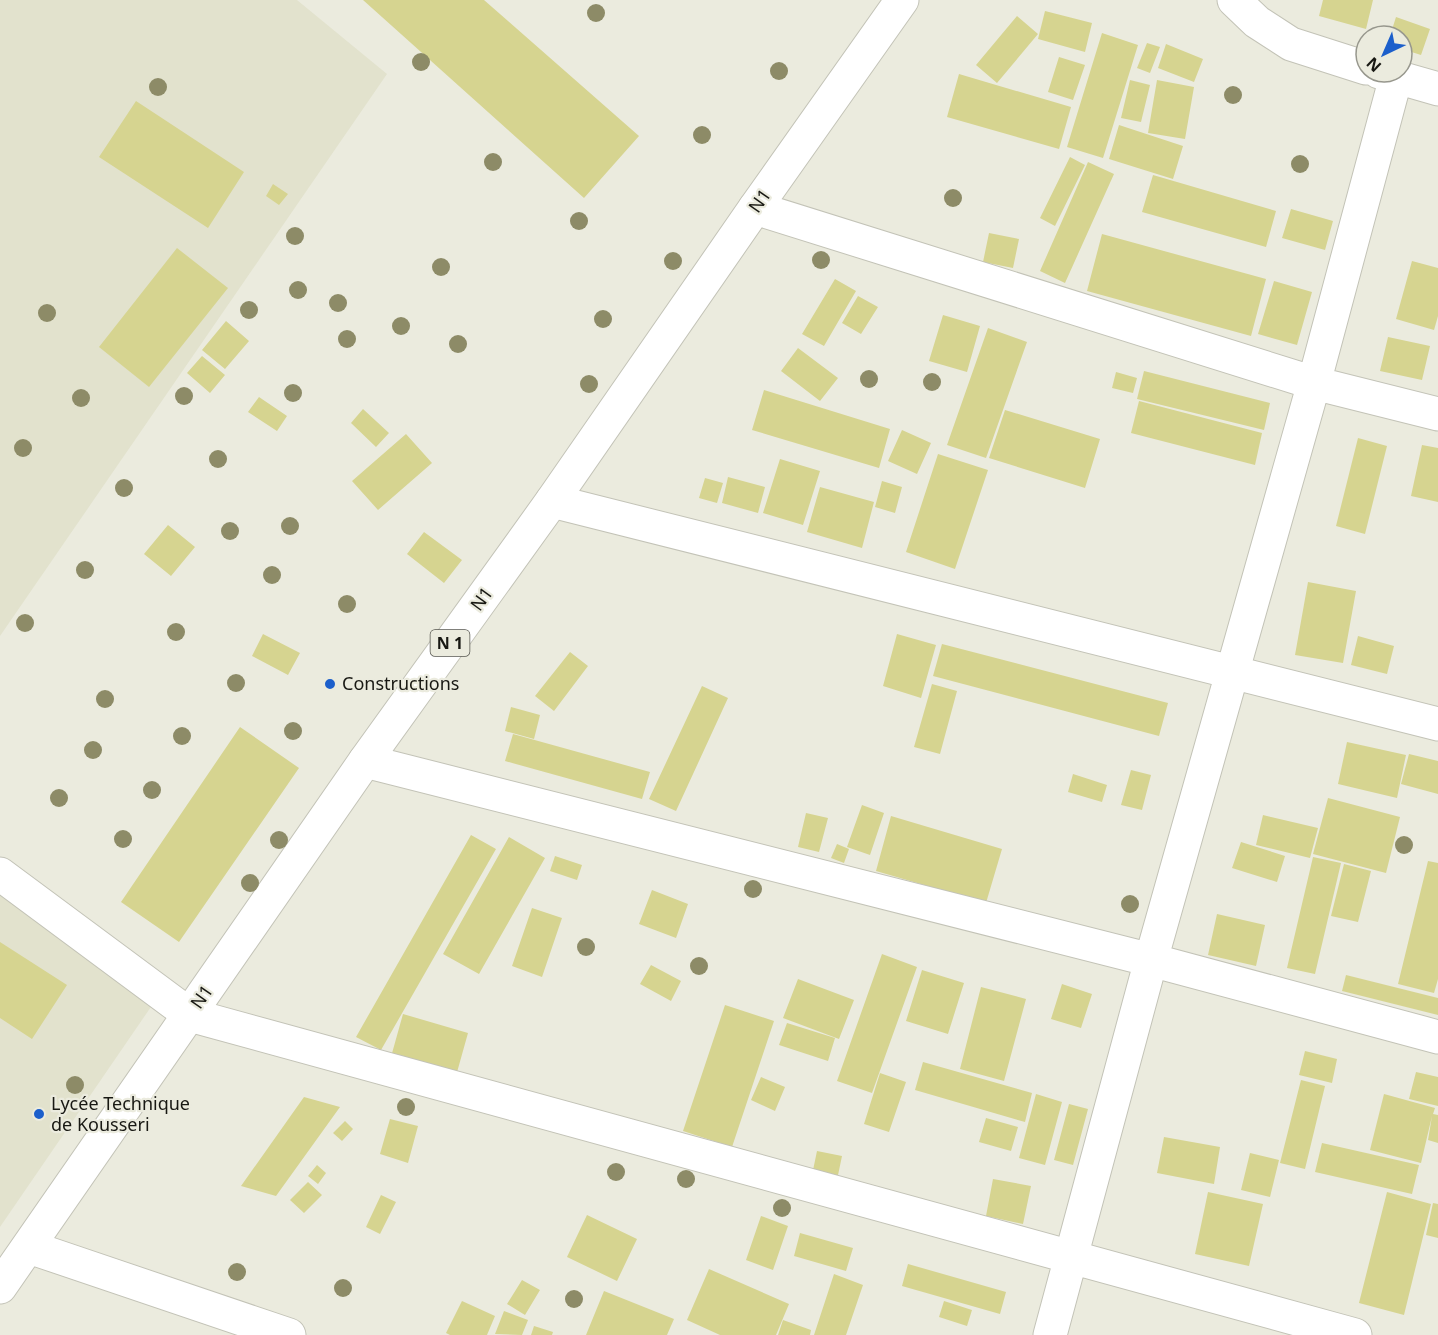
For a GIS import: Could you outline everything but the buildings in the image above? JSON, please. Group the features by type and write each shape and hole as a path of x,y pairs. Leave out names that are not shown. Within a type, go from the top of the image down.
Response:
{"main road":[{"name":"N1","path":"0,1287 365,761 552,501 902,0"},
{"path":"1234,0 1257,22 1291,44 1354,64"},
{"path":"1414,82 1438,89"},
{"path":"1050,1335 1151,960 1314,384 1377,84"},
{"path":"755,208 1314,384 1438,414"},
{"path":"552,501 1438,724"},
{"path":"365,761 1151,960 1438,1037"},
{"path":"0,874 190,1015 1355,1335"},
{"path":"29,1247 289,1335"}],"shaded area":[{"path":"0,0 297,0 387,74 0,636"},
{"name":"Lycée Technique de Kousseri","path":"0,889 155,1001 0,1227"}],"place":[{"name":"Constructions","path":"330,684"},
{"name":"Lycée Technique de Kousseri","path":"39,1114"}]}
